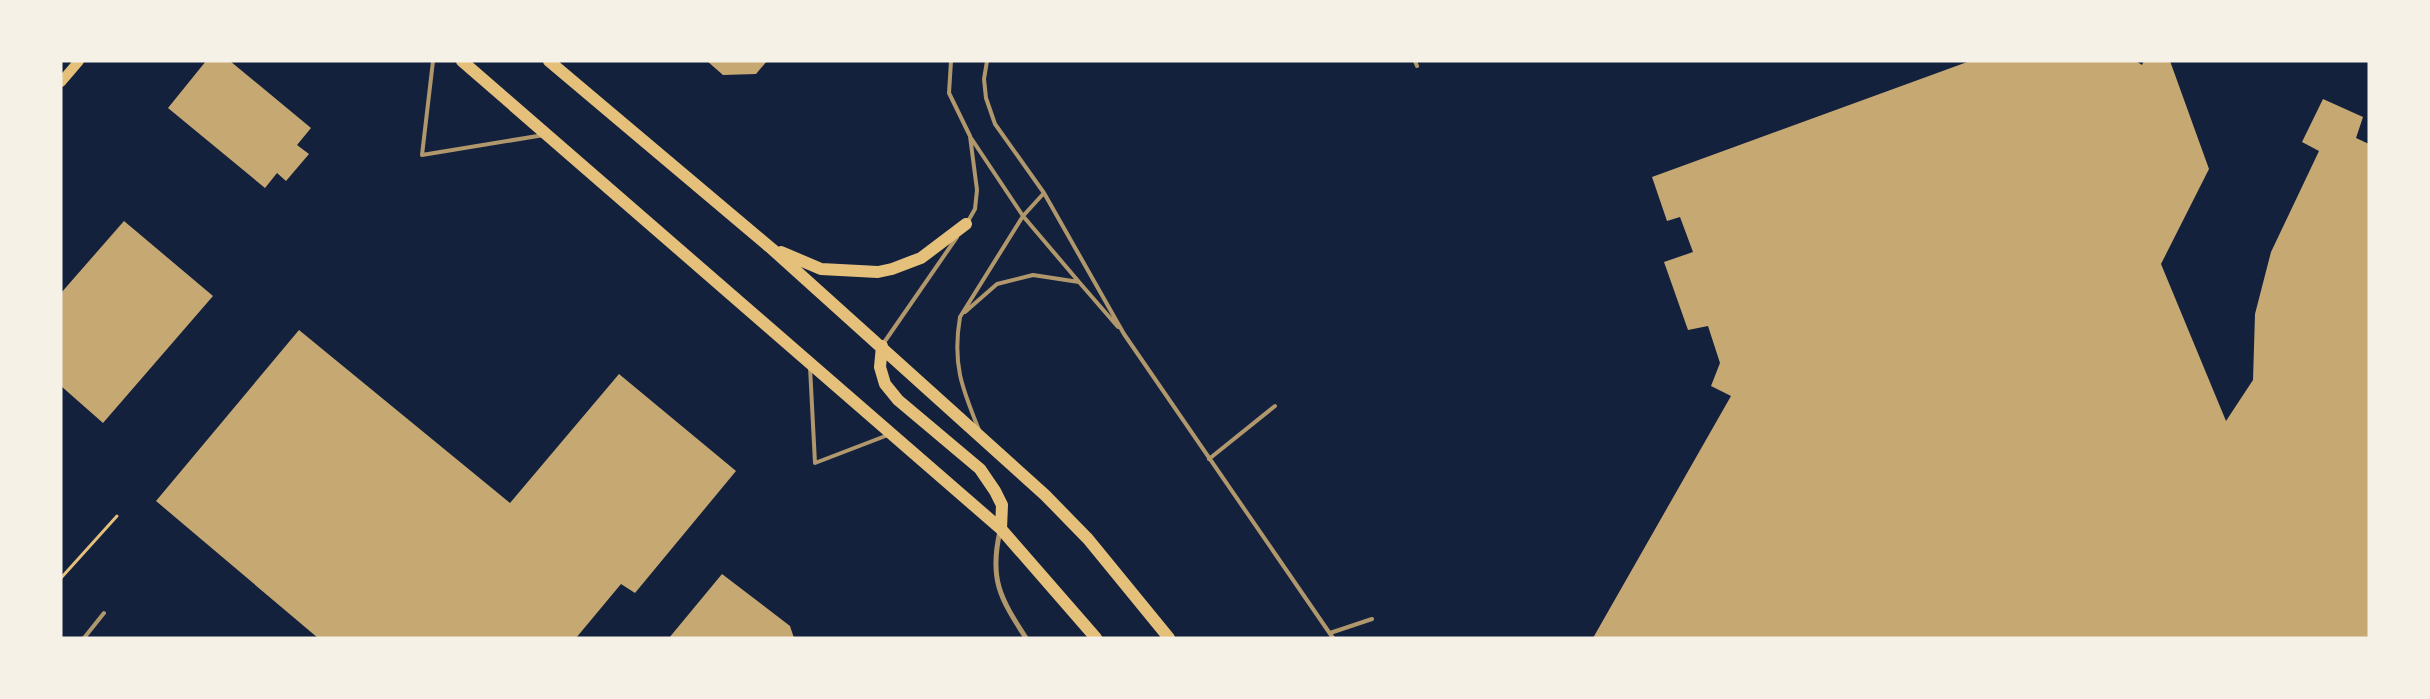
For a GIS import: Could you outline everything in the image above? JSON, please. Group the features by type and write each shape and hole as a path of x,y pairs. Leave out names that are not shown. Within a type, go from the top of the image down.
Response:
{"main road":[{"path":"61,82 79,61"},
{"path":"462,61 1001,529 1096,638"},
{"path":"549,61 772,249 1045,494 1088,539 1169,638"},
{"path":"772,249 822,269 878,272 897,268 920,258 966,224"},
{"path":"882,346 880,367 885,384 898,400 980,469 1002,505 1001,529"}],"street":[{"path":"1001,529 995,555 996,583 1008,611 1026,638"}],"lane":[{"path":"433,61 422,155 546,135"},
{"path":"951,61 950,93 970,136 1023,216 1124,334"},
{"path":"987,61 984,80 986,98 995,124 1044,193 1124,334 1333,638"},
{"path":"882,346 975,209 977,190 970,136"},
{"path":"982,437 965,394 957,366 960,317 1023,216 1044,193"},
{"path":"960,317 997,284 1033,275 1079,282"},
{"path":"810,365 815,462 891,434"},
{"path":"1209,459 1275,406"},
{"path":"84,638 104,614"},
{"path":"1330,633 1372,619"}],"path":[{"path":"61,578 116,516"}],"building":[{"path":"206,61 230,61 311,128 297,145 309,154 286,181 277,173 265,188 168,108"},
{"path":"707,61 767,61 756,74 723,75"},
{"path":"1970,61 2136,61 2142,65 2144,61 2170,61 2209,169 2161,264 2226,421 2253,380 2255,314 2271,252 2319,151 2302,142 2323,99 2363,117 2356,138 2369,144 2369,638 1593,638 1731,396 1711,386 1720,363 1708,326 1688,330 1664,262 1693,252 1680,217 1667,221 1652,177"},
{"path":"124,221 213,296 103,423 61,386 61,293"},
{"path":"299,330 510,503 619,374 736,471 635,593 621,584 576,638 318,638 156,501"},
{"path":"722,574 790,626 794,638 669,638"}]}
